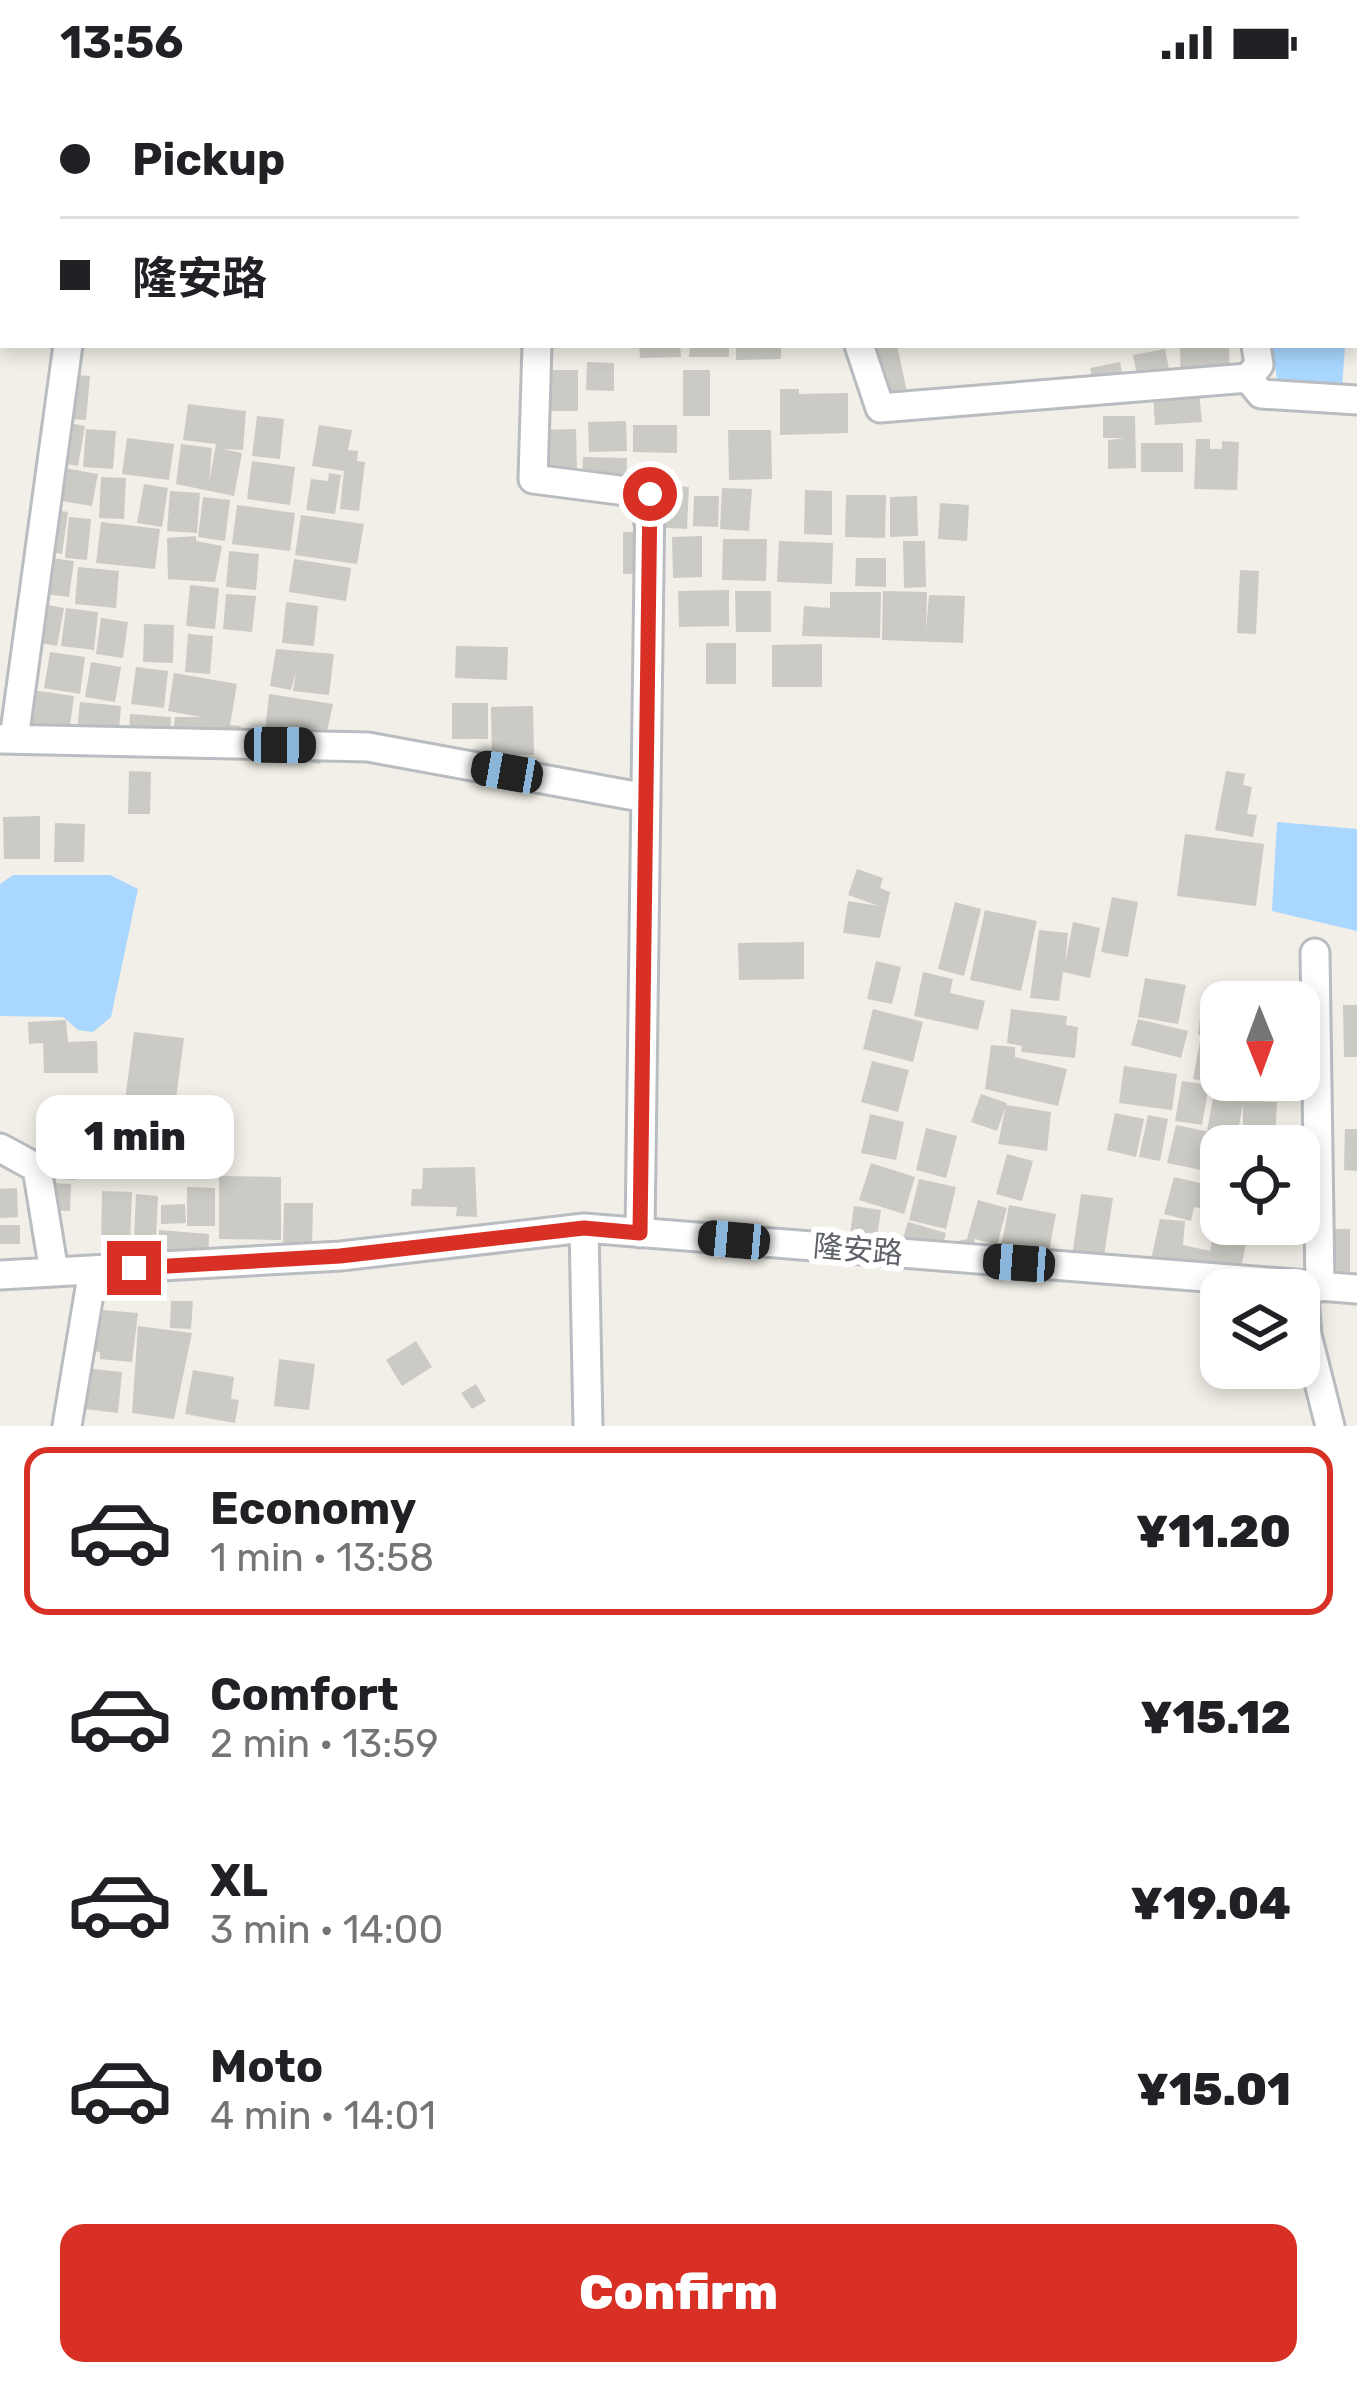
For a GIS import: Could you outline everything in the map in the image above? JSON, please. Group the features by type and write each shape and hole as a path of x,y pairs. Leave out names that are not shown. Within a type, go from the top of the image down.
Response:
{"street":[{"path":"68,348 7,739 368,747 646,798"},
{"path":"537,348 533,479 650,494 640,1233"},
{"path":"860,348 880,408 1248,378 1259,365 1256,348"},
{"path":"1248,378 1261,394 1357,400"},
{"path":"1312,1269 1315,953"},
{"path":"0,1148 37,1168 54,1272"},
{"path":"584,1228 589,1293 588,1426"},
{"name":"隆安路","path":"0,1275 340,1256 584,1228 1200,1277"},
{"path":"67,1426 93,1270"},
{"name":"隆安路","path":"1320,1287 1357,1289"},
{"path":"1320,1388 1330,1426"}],"water":[{"path":"1272,348 1345,348 1342,389 1278,386"},
{"path":"1277,822 1357,829 1357,931 1272,911"},
{"path":"13,875 110,875 138,889 111,1017 93,1032 78,1030 63,1017 0,1016 0,884"}],"building":[{"path":"639,348 680,348 681,357 640,358"},
{"path":"690,348 729,348 729,357 689,357"},
{"path":"736,348 781,348 781,359 736,360"},
{"path":"862,348 898,348 908,397 873,404"},
{"path":"1180,348 1229,348 1230,383 1181,384"},
{"path":"1165,349 1172,384 1140,390 1133,355"},
{"path":"587,362 614,363 614,391 586,390"},
{"path":"1120,362 1125,392 1096,398 1090,368"},
{"path":"540,370 578,370 578,411 539,411"},
{"path":"683,370 710,370 710,416 683,416"},
{"path":"59,374 90,376 86,420 56,418"},
{"path":"780,389 799,389 799,394 848,393 848,433 780,435"},
{"path":"1199,392 1202,422 1155,425 1153,395"},
{"path":"188,404 246,411 243,450 222,449 242,453 234,496 176,484 181,444 212,448 209,483 216,444 183,440"},
{"path":"257,416 284,419 280,459 252,456"},
{"path":"1103,416 1135,416 1136,468 1108,469 1108,440 1126,438 1103,438"},
{"path":"56,420 85,426 78,466 49,461"},
{"path":"626,421 627,451 589,452 588,422"},
{"path":"319,425 352,430 348,450 358,451 357,461 365,462 359,511 340,509 344,471 312,466"},
{"path":"633,425 677,425 677,453 633,452"},
{"path":"86,429 116,431 113,469 83,467"},
{"path":"576,429 577,470 537,471 536,430"},
{"path":"728,430 771,430 772,479 729,480"},
{"path":"127,438 174,444 169,480 122,474"},
{"path":"1196,439 1210,439 1210,449 1222,449 1222,441 1239,442 1237,490 1194,489"},
{"path":"1141,443 1183,443 1183,472 1141,472"},
{"path":"583,457 627,458 626,484 582,483"},
{"path":"252,461 295,467 290,505 247,499"},
{"path":"48,465 98,474 92,506 43,498"},
{"path":"329,473 341,475 335,514 306,510 311,479 328,481"},
{"path":"101,477 126,478 124,519 99,518"},
{"path":"144,484 168,488 162,527 137,523"},
{"path":"634,484 689,487 687,529 632,526"},
{"path":"722,488 752,489 749,531 720,529"},
{"path":"805,490 832,491 832,535 804,534"},
{"path":"170,491 200,493 197,533 167,531"},
{"path":"846,495 886,495 885,538 845,537"},
{"path":"694,496 719,496 718,527 693,526"},
{"path":"917,496 918,536 890,537 890,497"},
{"path":"203,497 230,500 225,541 198,537"},
{"path":"940,503 969,505 967,541 938,539"},
{"path":"237,505 295,513 290,551 232,544"},
{"path":"36,507 68,512 62,554 30,549"},
{"path":"301,515 364,524 357,564 295,555"},
{"path":"69,517 91,519 87,560 65,558"},
{"path":"101,522 160,529 155,569 96,563"},
{"path":"662,531 665,573 623,574 623,532"},
{"path":"196,536 196,541 222,546 215,582 168,579 167,538"},
{"path":"702,536 702,577 673,578 672,537"},
{"path":"723,539 767,539 766,581 722,580"},
{"path":"779,541 833,543 832,584 777,582"},
{"path":"903,541 925,541 926,587 904,588"},
{"path":"229,551 259,554 256,590 226,587"},
{"path":"36,556 74,561 69,597 31,592"},
{"path":"856,558 886,558 886,587 855,586"},
{"path":"294,559 351,568 346,601 289,592"},
{"path":"78,567 119,571 116,608 75,604"},
{"path":"1240,570 1259,571 1256,634 1237,633"},
{"path":"190,585 219,588 215,629 186,626"},
{"path":"729,590 729,626 679,627 678,591"},
{"path":"735,591 771,591 771,632 736,632"},
{"path":"883,591 927,592 926,632 929,595 965,596 963,643 882,640"},
{"path":"830,592 881,592 880,638 802,636 804,606 830,608"},
{"path":"226,594 256,596 252,632 223,629"},
{"path":"26,601 64,608 57,646 19,639"},
{"path":"286,602 318,606 314,646 282,643"},
{"path":"66,608 98,612 94,650 61,646"},
{"path":"101,618 128,622 123,658 96,654"},
{"path":"144,624 174,625 173,663 143,662"},
{"path":"188,634 213,636 210,674 185,672"},
{"path":"706,643 736,643 736,684 706,684"},
{"path":"822,644 822,687 772,687 772,645"},
{"path":"456,646 508,647 507,680 455,678"},
{"path":"276,649 334,654 329,695 293,691 296,671 291,690 270,686"},
{"path":"50,652 85,657 80,694 44,688"},
{"path":"91,662 121,667 115,702 85,697"},
{"path":"136,667 168,671 164,708 131,704"},
{"path":"174,673 237,684 230,725 241,726 239,745 171,750 175,717 201,717 168,711"},
{"path":"32,690 74,696 69,734 27,729"},
{"path":"269,694 333,704 320,764 290,758 265,732"},
{"path":"80,702 121,706 118,743 76,740"},
{"path":"452,703 488,703 488,739 452,739"},
{"path":"533,706 534,755 492,756 491,707"},
{"path":"130,714 171,717 169,752 128,750"},
{"path":"129,771 151,772 150,814 128,814"},
{"path":"1226,771 1245,774 1243,785 1252,787 1247,814 1257,815 1253,837 1215,830"},
{"path":"40,816 40,859 4,859 3,817"},
{"path":"55,823 85,824 84,862 54,862"},
{"path":"1185,834 1264,844 1256,906 1177,896"},
{"path":"857,869 883,878 880,888 890,892 880,938 843,933 848,901 879,906 848,895"},
{"path":"1112,897 1138,902 1128,957 1101,952"},
{"path":"955,902 981,909 964,976 938,969"},
{"path":"985,910 1037,921 1021,991 970,980"},
{"path":"1073,922 1100,928 1090,978 1063,972 1059,1001 1030,998 1039,930 1068,933 1065,964"},
{"path":"804,942 804,979 739,980 738,943"},
{"path":"876,961 901,967 892,1004 867,999"},
{"path":"923,972 953,979 950,993 985,1001 978,1030 914,1016"},
{"path":"1145,978 1186,985 1178,1024 1138,1017"},
{"path":"1343,1005 1357,1005 1357,1057 1344,1057"},
{"path":"873,1009 923,1022 913,1062 863,1049"},
{"path":"1011,1009 1067,1016 1066,1025 1078,1027 1075,1058 1021,1052 1022,1046 1007,1043"},
{"path":"1138,1019 1188,1031 1181,1058 1131,1045"},
{"path":"66,1020 68,1042 97,1041 98,1073 44,1073 43,1043 29,1044 28,1022"},
{"path":"134,1032 184,1038 174,1114 124,1108"},
{"path":"1200,1041 1200,1080 1193,1079"},
{"path":"991,1045 1015,1047 1015,1057 1067,1069 1058,1106 985,1089"},
{"path":"872,1061 909,1070 898,1112 861,1102"},
{"path":"1124,1066 1177,1074 1172,1110 1119,1103"},
{"path":"1182,1081 1200,1084 1200,1101 1206,1101 1202,1125 1175,1121"},
{"path":"981,1094 1007,1103 997,1131 971,1122"},
{"path":"1213,1101 1243,1101 1239,1125 1208,1125"},
{"path":"1243,1101 1277,1102 1276,1125 1243,1125"},
{"path":"1006,1105 1051,1112 1047,1151 998,1144"},
{"path":"117,1111 175,1117 171,1154 114,1149"},
{"path":"1115,1113 1144,1119 1136,1157 1107,1150"},
{"path":"870,1114 904,1122 896,1160 861,1153"},
{"path":"1148,1115 1168,1119 1160,1161 1139,1157"},
{"path":"1176,1125 1200,1130 1200,1170 1167,1163"},
{"path":"926,1128 957,1136 946,1178 916,1170"},
{"path":"1345,1129 1357,1129 1357,1171 1344,1170"},
{"path":"44,1136 77,1138 75,1180 41,1178"},
{"path":"1007,1154 1033,1161 1022,1201 996,1194"},
{"path":"871,1163 915,1177 904,1214 859,1200"},
{"path":"475,1167 477,1217 456,1216 457,1207 411,1206 412,1189 422,1189 423,1168"},
{"path":"219,1176 281,1177 281,1240 219,1239"},
{"path":"1174,1177 1200,1183 1200,1208 1194,1207 1191,1221 1164,1214"},
{"path":"919,1179 956,1187 946,1229 909,1220"},
{"path":"34,1182 71,1184 70,1211 33,1210"},
{"path":"187,1187 215,1188 215,1226 187,1226"},
{"path":"17,1188 18,1217 0,1218 0,1189"},
{"path":"102,1191 132,1192 130,1248 101,1248"},
{"path":"136,1194 158,1196 156,1238 134,1237"},
{"path":"1081,1194 1113,1198 1101,1275 1070,1270"},
{"path":"978,1200 1007,1208 997,1245 974,1239 981,1268 961,1273 954,1242 967,1239"},
{"path":"284,1203 313,1203 312,1245 283,1244"},
{"path":"185,1204 186,1223 161,1224 161,1205"},
{"path":"1009,1205 1056,1214 1045,1273 998,1264"},
{"path":"854,1206 881,1210 874,1259 847,1255"},
{"path":"1160,1219 1185,1221 1183,1245 1210,1251 1211,1245 1246,1245 1241,1269 1200,1269 1200,1283 1148,1273"},
{"path":"908,1222 946,1233 936,1268 897,1257"},
{"path":"0,1225 20,1225 20,1244 0,1244"},
{"path":"1323,1229 1350,1229 1350,1291 1323,1291"},
{"path":"159,1230 209,1234 208,1274 158,1273"},
{"path":"171,1301 193,1301 191,1329 170,1328"},
{"path":"78,1308 138,1313 132,1362 100,1359 100,1352 72,1348"},
{"path":"138,1326 192,1333 174,1419 132,1413"},
{"path":"416,1341 432,1367 402,1386 386,1360"},
{"path":"279,1359 315,1364 309,1410 274,1406"},
{"path":"73,1367 122,1372 118,1413 69,1407"},
{"path":"193,1370 234,1377 231,1399 239,1400 235,1423 185,1414"},
{"path":"476,1384 486,1401 472,1409 461,1393"}],"route":[{"path":"134,1268 340,1256 584,1228 640,1233 650,494"}]}
